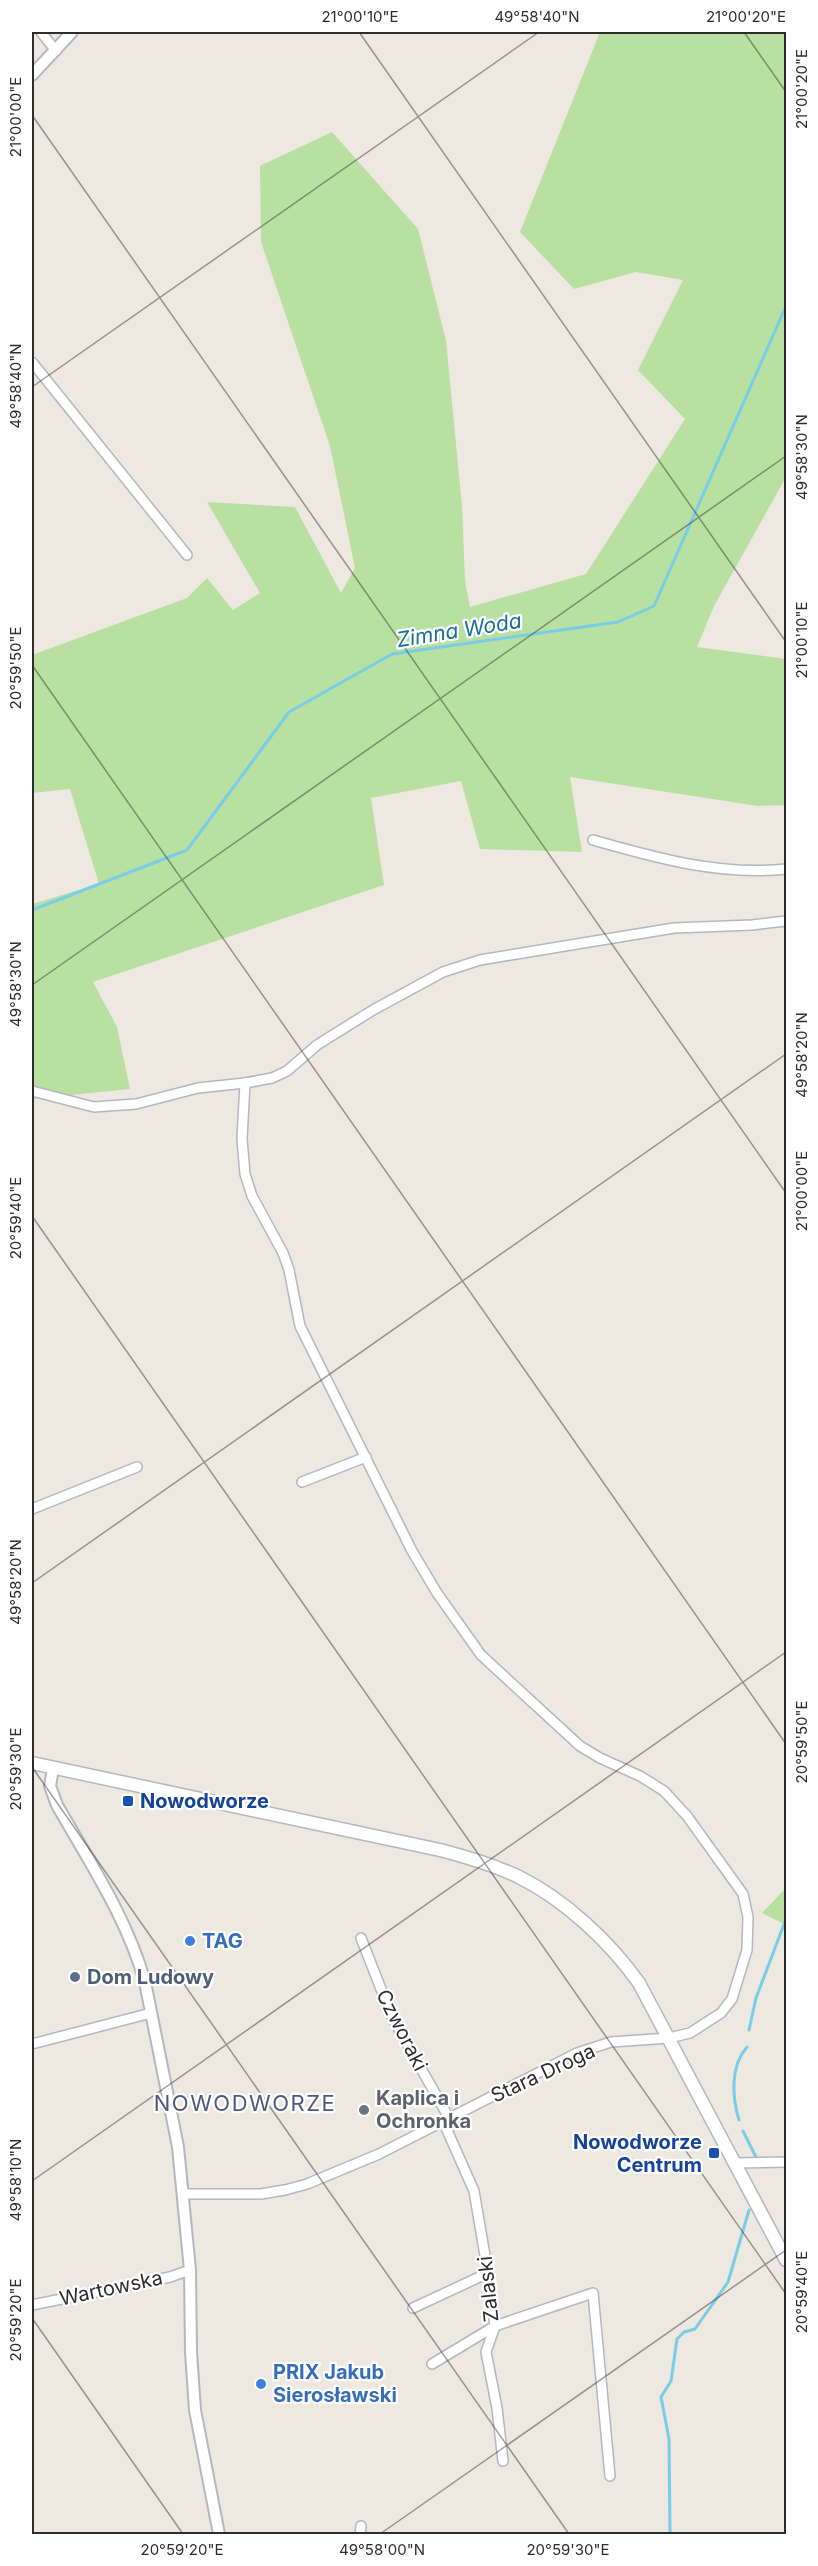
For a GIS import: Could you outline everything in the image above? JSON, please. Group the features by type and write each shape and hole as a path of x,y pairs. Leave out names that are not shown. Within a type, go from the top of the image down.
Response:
{"main road":[{"path":"32,1763 440,1850 467,1857 520,1877 576,1917 614,1952 639,1983 786,2260"}],"street":[{"path":"41,32 56,51"},
{"path":"32,75 72,32"},
{"path":"32,362 187,555"},
{"path":"592,840 662,859 734,871 786,869"},
{"path":"32,1091 94,1107 136,1104 198,1088 272,1078 287,1071 317,1045 373,1010 443,972 480,960 674,928 752,925 786,921"},
{"name":"Stara Droga","path":"184,2194 261,2194 285,2190 379,2154 577,2053 611,2042 669,2038 690,2033 710,2022 732,1999 747,1950 748,1917 742,1894 687,1816 664,1791 640,1776 580,1746 481,1655 455,1621 412,1551 300,1326 289,1270 283,1253 252,1196 242,1156 245,1083"},
{"path":"302,1482 366,1457"},
{"path":"32,1509 137,1467"},
{"path":"53,1769 51,1786 57,1805 121,1916 137,1955 151,2013 178,2147 190,2270 195,2410 219,2535"},
{"name":"Czworaki","path":"362,1938 392,2017 446,2120"},
{"path":"32,2044 151,2013"},
{"name":"Zalaski","path":"446,2120 474,2191 488,2273 495,2326 486,2352 497,2408 503,2460"},
{"path":"733,2163 786,2162"},
{"name":"Wartowska","path":"32,2305 170,2277 190,2270"},
{"path":"413,2308 488,2273"},
{"path":"432,2364 495,2326 593,2293 610,2476"}],"green space":[{"path":"600,32 786,32 786,477 714,606 697,647 786,659 786,805 758,806 570,777 582,852 480,849 461,781 371,798 384,885 93,982 117,1027 130,1089 32,1099 32,904 99,884 70,789 32,793 32,655 187,598 207,578 233,610 260,593 207,502 295,507 341,593 355,568 330,446 261,242 260,166 332,132 418,229 446,341 462,506 465,581 470,607 586,574 685,419 638,370 683,280 636,272 574,289 520,232"},
{"path":"786,1888 786,1925 762,1913"}],"waterway":[{"name":"Zimna Woda","path":"32,910 187,850 289,712 392,654 618,622 654,606 786,306"},
{"path":"749,2030 756,1998 786,1919"},
{"path":"739,2120 734,2092 735,2072 741,2055 747,2047"},
{"path":"743,2131 756,2157"},
{"path":"670,2534 669,2439 661,2397 671,2381 677,2339 684,2332 695,2329 728,2282 749,2210"}],"place":[{"name":"Nowodworze","path":"128,1801"},
{"name":"TAG","path":"190,1941"},
{"name":"Dom Ludowy","path":"75,1977"},
{"name":"Kaplica i Ochronka","path":"364,2110"},
{"name":"Nowodworze Centrum","path":"714,2153"},
{"name":"PRIX Jakub Sierosławski","path":"261,2384"}],"district":[{"name":"NOWODWORZE","path":"245,2103"}]}
